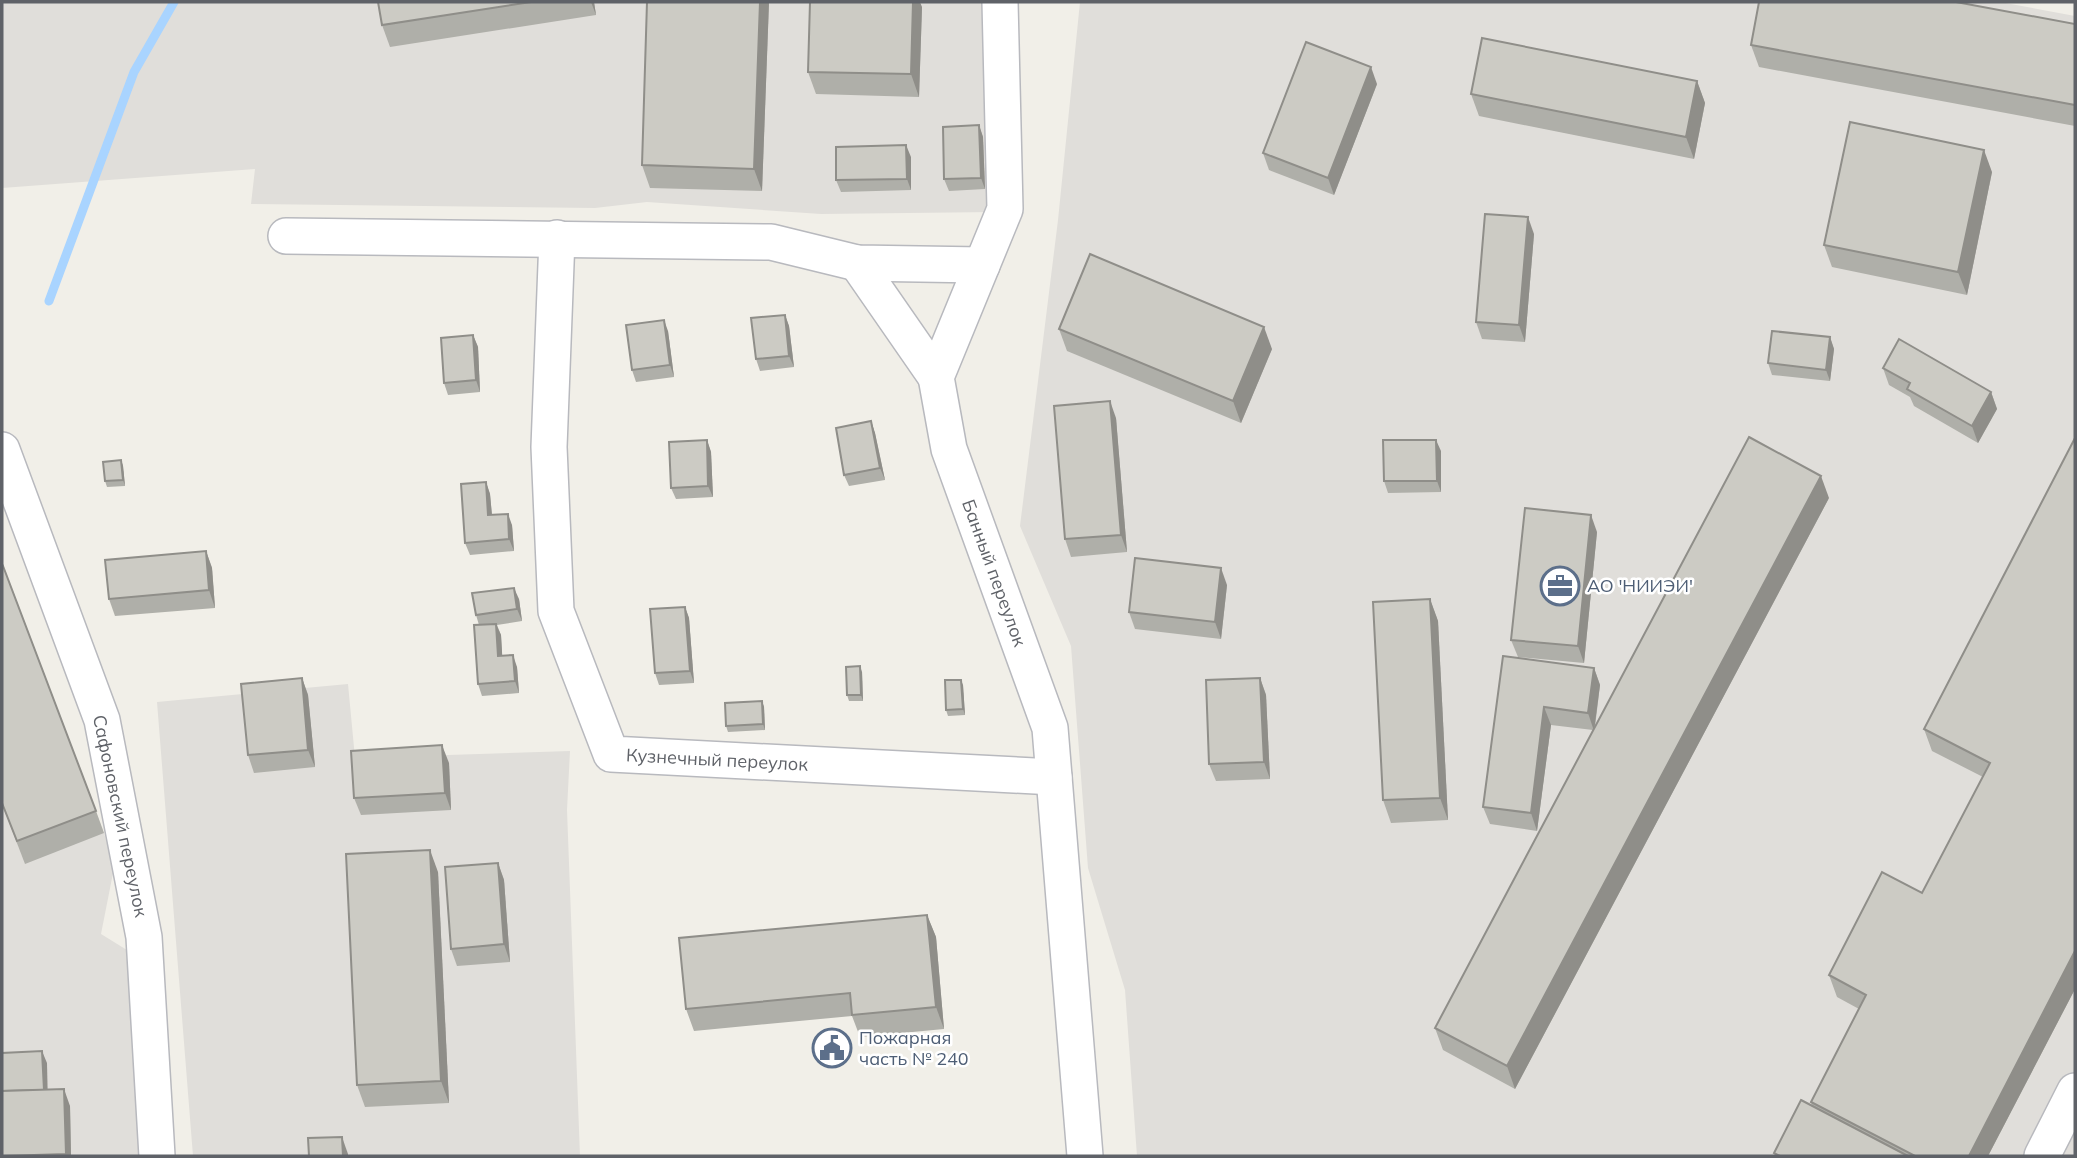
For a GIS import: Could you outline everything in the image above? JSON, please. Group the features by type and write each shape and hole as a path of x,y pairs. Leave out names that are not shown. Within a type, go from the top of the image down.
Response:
{"street":[{"path":"936,377 1005,209 1000,2"},
{"path":"286,236 771,242 857,263 982,265"},
{"name":"Кузнечный переулок","path":"557,239 549,447 556,611 611,754 1054,777"},
{"path":"857,263 936,377"},
{"name":"Банный переулок","path":"936,377 949,449 1050,728 1085,1156"},
{"name":"Сафоновский переулок","path":"2,450 102,720 144,937 157,1156"},
{"path":"2042,1156 2075,1091"}],"shaded area":[{"path":"2,2 981,2 995,212 821,214 647,202 595,208 251,204 255,169 2,188"},
{"name":"АО 'НИИЭИ'","path":"1080,2 2000,2 2075,16 2075,1156 1137,1156 1125,990 1088,868 1071,646 1020,526 1058,220"},
{"path":"2,561 104,833 114,868 101,934 135,955 141,1156 2,1156"},
{"path":"348,684 355,758 570,751 567,810 580,1156 193,1156 157,702"}],"building":[{"path":"378,2 531,2 382,25"},
{"path":"647,2 760,2 754,169 642,165"},
{"path":"810,2 913,2 911,74 808,72"},
{"path":"1759,2 1956,2 2075,24 2075,105 1751,45"},
{"path":"1482,38 1697,81 1686,137 1471,94"},
{"path":"1306,42 1371,67 1328,178 1263,153"},
{"path":"1850,122 1984,150 1958,272 1824,245"},
{"path":"979,125 981,178 944,179 943,127"},
{"path":"906,145 907,179 836,180 836,147"},
{"path":"1485,214 1528,217 1519,325 1476,322"},
{"path":"1090,254 1264,327 1233,401 1059,329"},
{"path":"785,315 789,356 756,359 751,318"},
{"path":"664,320 670,365 632,370 626,325"},
{"path":"1772,331 1830,337 1826,370 1768,363"},
{"path":"473,335 476,380 444,383 441,338"},
{"path":"1899,339 1991,392 1972,426 1907,389 1910,383 1883,368"},
{"path":"1110,401 1121,535 1065,539 1054,406"},
{"path":"871,421 880,468 844,475 836,428"},
{"path":"1749,437 1821,476 1507,1066 1435,1028"},
{"path":"2075,438 2075,951 1969,1156 1915,1156 1811,1102 1866,995 1829,975 1882,872 1922,893 1990,763 1924,729"},
{"path":"707,440 708,486 671,488 669,442"},
{"path":"1383,440 1436,440 1437,481 1384,481"},
{"path":"121,460 123,480 105,481 103,462"},
{"path":"486,482 488,515 508,514 509,539 465,543 461,484"},
{"path":"1525,508 1591,515 1578,646 1511,640"},
{"path":"206,551 209,590 109,599 105,560"},
{"path":"1135,558 1221,568 1215,622 1129,612"},
{"path":"3,566 96,811 17,841 2,803"},
{"path":"514,588 517,609 476,615 472,593"},
{"path":"1430,599 1440,798 1383,800 1373,602"},
{"path":"685,607 690,671 655,673 650,609"},
{"path":"496,624 498,656 513,655 515,681 478,684 474,625"},
{"path":"1503,656 1594,668 1588,713 1544,707 1531,813 1483,807"},
{"path":"860,666 861,695 847,695 846,667"},
{"path":"302,678 308,750 248,755 241,684"},
{"path":"1260,678 1264,762 1209,764 1206,680"},
{"path":"945,680 961,680 963,709 946,710"},
{"path":"762,701 763,724 726,726 725,703"},
{"path":"442,745 445,793 354,798 351,751"},
{"path":"430,850 441,1081 357,1085 346,854"},
{"path":"498,863 504,944 451,949 445,867"},
{"path":"927,915 936,1007 852,1015 850,993 686,1009 679,938"},
{"path":"42,1051 44,1090 2,1091 2,1053"},
{"path":"64,1089 66,1154 2,1156 2,1091"},
{"path":"1801,1100 1908,1156 1780,1156 1774,1153"},
{"path":"342,1137 343,1156 309,1156 308,1138"}],"waterway":[{"path":"49,301 134,72 174,2"}],"place":[{"name":"АО 'НИИЭИ'","path":"1560,586"},
{"name":"Пожарная часть № 240","path":"832,1048"}]}
